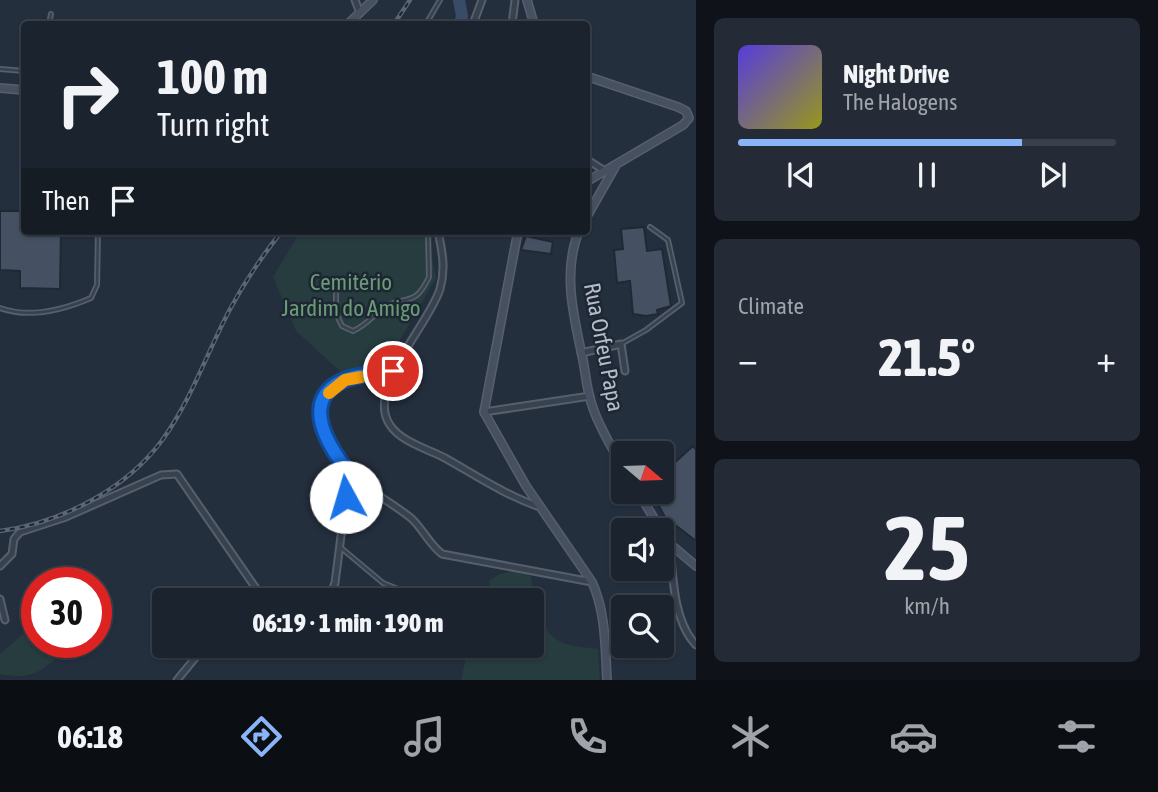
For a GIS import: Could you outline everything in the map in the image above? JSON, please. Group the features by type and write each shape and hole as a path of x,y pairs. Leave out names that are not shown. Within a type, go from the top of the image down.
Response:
{"main road":[{"path":"351,21 373,0"},
{"path":"527,0 533,21"},
{"path":"590,77 678,107 692,116 683,125 590,180"},
{"path":"0,88 21,90"},
{"path":"590,211 616,166"},
{"path":"517,235 484,412 540,507 592,582 603,616 607,680"},
{"name":"Rua Orfeu Papa","path":"577,235 572,249 570,277 581,353 590,396 611,447"},
{"path":"674,547 696,566"}],"street":[{"path":"355,0 360,13"},
{"path":"474,21 482,0"},
{"path":"512,21 515,0"},
{"path":"590,162 605,171"},
{"path":"439,235 444,264 439,292 427,318 393,371 385,404 390,425 400,434 540,507"},
{"path":"581,353 621,344 625,371"},
{"path":"393,371 345,380 326,396 320,409 324,436 349,473 410,517 442,554 592,582"},
{"path":"484,412 590,396"},
{"path":"333,588 349,473"},
{"path":"0,566 12,554 14,538 20,532 66,517 161,475 177,474 256,588"},
{"path":"674,581 681,618 696,645"},
{"path":"0,599 5,620"},
{"path":"177,680 195,658"}],"lane":[{"path":"428,21 440,0"},
{"path":"50,21 51,14"},
{"path":"0,69 21,71"},
{"path":"621,344 646,330 682,303 668,240 650,227"},
{"path":"0,308 36,313 55,310 91,298 97,285 98,235"},
{"path":"336,282 336,313 342,326 354,331 390,304 411,300 426,284 429,277 428,235"},
{"path":"340,547 383,583 395,588"}],"green space":[{"name":"Cemitério Jardim do Amigo","path":"298,235 425,235 429,242 436,278 386,364 341,372 296,331 273,277"},
{"path":"513,571 531,576 532,588 490,588 489,581 499,574"},
{"path":"544,626 559,641 598,649 600,680 461,680 466,658 544,658"},
{"path":"21,636 21,658 57,658 34,673 19,676 0,674 0,654"}],"building":[{"path":"0,211 21,211 21,235 61,235 60,289 20,288 20,271 0,270"},
{"path":"644,227 647,251 662,249 671,306 657,310 658,314 646,316 633,314 630,281 617,283 614,250 623,249 621,229"},
{"path":"526,236 553,242 551,254 521,250"},
{"path":"693,446 696,450 696,541 674,524 674,518 665,517 658,504 674,504 674,463"}],"waterway":[{"path":"459,0 461,21"}],"railway":[{"path":"396,21 410,0"},
{"path":"0,531 23,527 69,512 112,488 148,457 173,424 241,290 279,235"}],"slow traffic":[{"path":"329,393 345,380 361,377"}],"route":[{"path":"346,497 349,473 324,436 320,409 326,396 345,380 393,371"}]}
